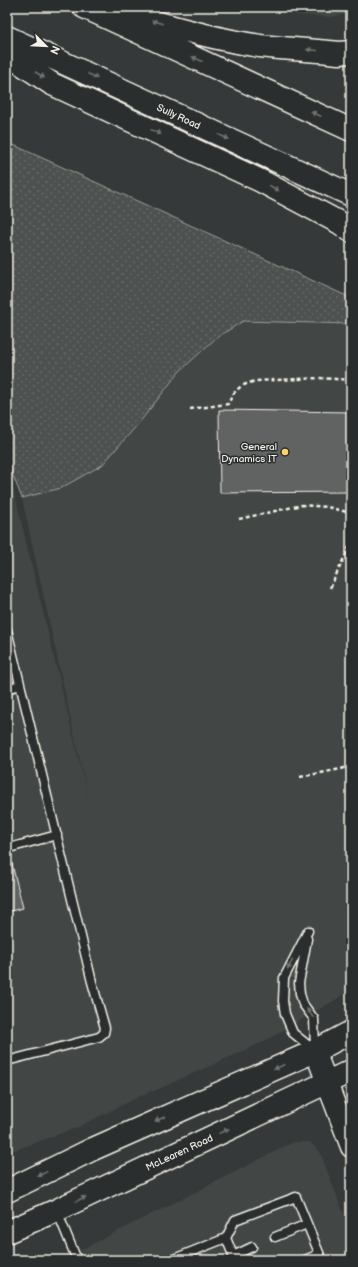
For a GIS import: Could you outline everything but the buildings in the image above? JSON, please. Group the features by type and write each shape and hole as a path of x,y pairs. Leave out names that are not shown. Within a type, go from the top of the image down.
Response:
{"main road":[{"path":"84,7 351,130"},
{"path":"106,7 216,38 269,46 339,53 351,52"},
{"name":"Sully Road","path":"7,37 351,195"},
{"path":"7,54 52,84 261,181 351,231"},
{"path":"7,1191 93,1149 315,1051 351,1032"},
{"name":"McLearen Road","path":"7,1232 57,1210 351,1071"}],"street":[{"path":"315,1051 351,1147"}],"lane":[{"path":"7,630 92,982 105,1028 104,1033 99,1037 7,1061"},
{"path":"7,689 20,686"},
{"path":"9,848 57,835"},
{"path":"308,931 299,984 300,994 304,1004 314,1019 315,1051 294,1033 285,1014 283,1001 284,978 308,931"},
{"path":"171,1260 226,1238 235,1220 296,1197 320,1257 305,1260"},
{"path":"57,1210 77,1260"},
{"path":"276,1237 307,1224"},
{"path":"226,1238 234,1258 252,1247"}],"path":[{"path":"190,409 228,404 233,393 239,387 255,381 320,378 351,380"},
{"path":"239,519 302,505 327,507 351,513"},
{"path":"330,588 351,543"},
{"path":"300,777 351,766"}],"shaded area":[{"path":"255,7 351,7 351,13 331,17 298,15"},
{"path":"7,142 351,298 351,324 243,321 216,338 179,372 139,423 102,465 61,488 22,498 7,461"},
{"path":"243,321 351,324 351,989 265,1041 152,1092 152,1090 76,1128 7,1153 7,463 89,802 22,498 61,488 102,465 139,423 179,372 216,338"},
{"path":"294,1142 310,1142 320,1152 351,1233 351,1260 61,1260"}],"place":[{"name":"General Dynamics IT","path":"285,452"}]}
